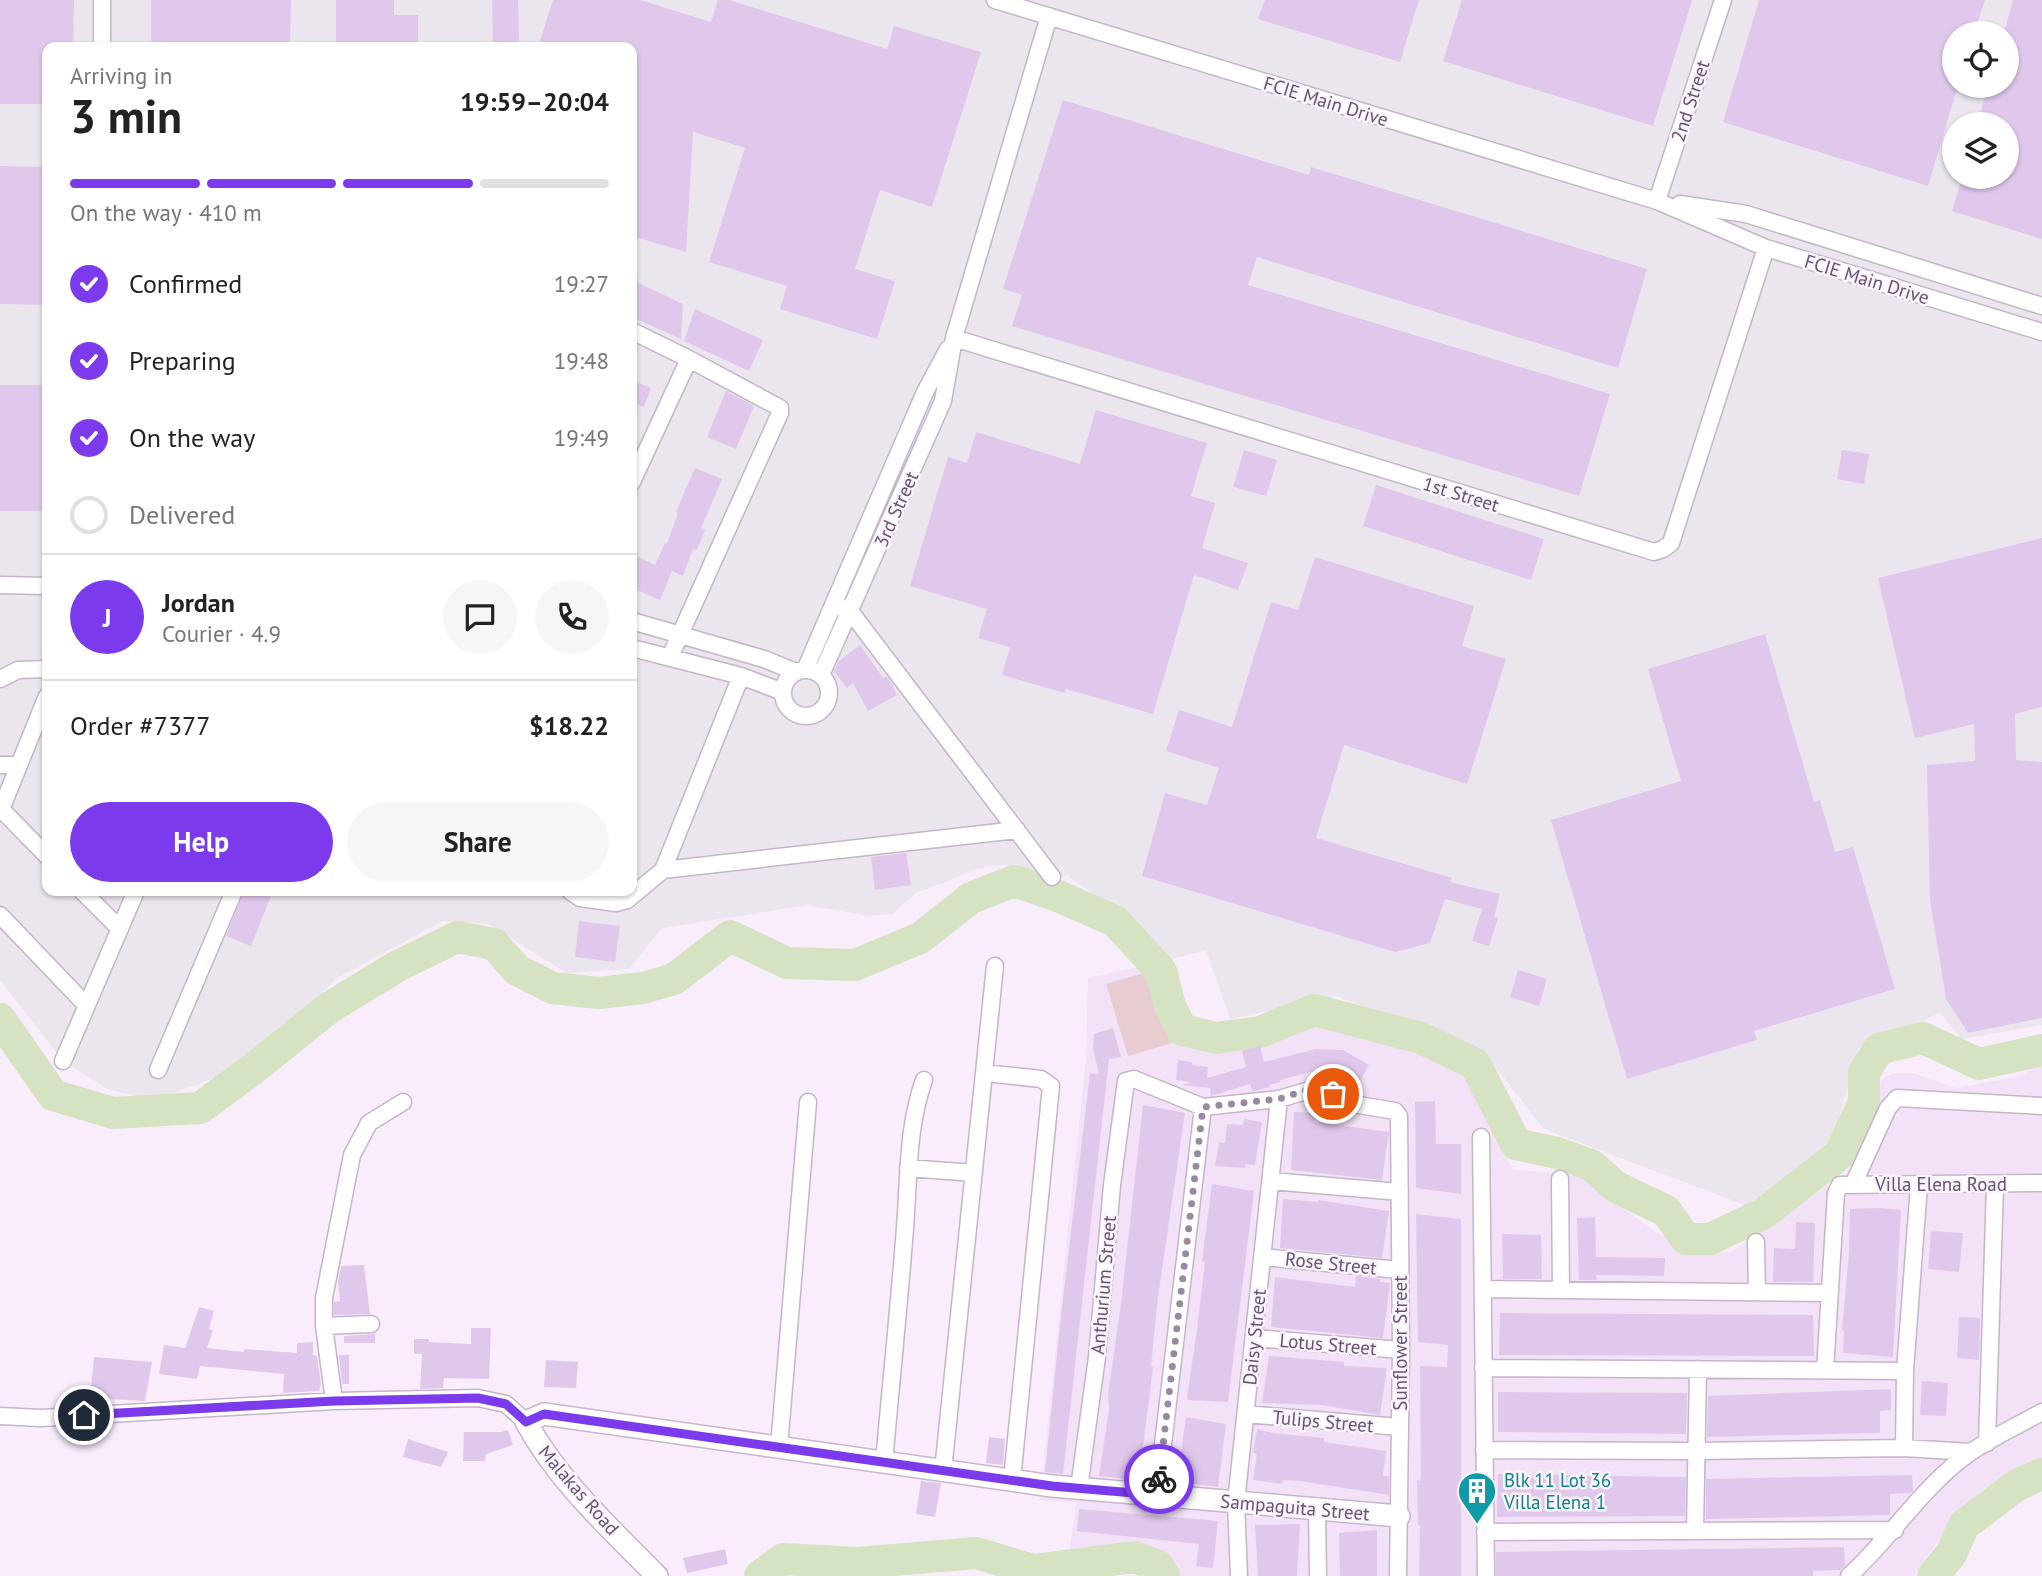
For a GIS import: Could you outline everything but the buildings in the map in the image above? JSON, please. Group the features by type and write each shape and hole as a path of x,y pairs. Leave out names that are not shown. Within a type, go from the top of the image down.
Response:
{"street":[{"path":"102,0 102,42"},
{"name":"FCIE Main Drive","path":"995,0 1657,201 1766,248 2042,332"},
{"name":"2nd Street","path":"1657,201 1723,0"},
{"name":"3rd Street","path":"821,675 943,401 954,338 1049,16"},
{"name":"FCIE Main Drive","path":"1657,201 1746,214 2042,306"},
{"name":"1st Street","path":"954,338 1654,552 1671,542 1766,248"},
{"path":"637,333 776,404 780,413 678,634 670,657"},
{"name":"3rd Street","path":"801,671 834,604 925,391 954,338"},
{"path":"637,471 689,359"},
{"path":"0,584 42,586"},
{"path":"834,604 850,611 1052,877"},
{"path":"637,622 821,675 830,691 820,712 813,715 806,716 792,711 784,699 783,692 789,677 801,671"},
{"path":"637,649 741,676 783,692"},
{"path":"0,679 18,670 42,669"},
{"path":"637,891 663,870 741,676"},
{"path":"42,708 1,811 42,851"},
{"path":"0,765 19,765"},
{"path":"663,870 1017,830"},
{"path":"87,896 120,929"},
{"path":"63,1061 134,896"},
{"path":"158,1070 232,896"},
{"path":"577,896 616,903 631,896"},
{"path":"0,915 86,1005"},
{"path":"943,1471 995,966"},
{"path":"985,1073 1041,1079 1051,1086 1012,1480"},
{"name":"Anthurium Street","path":"1079,1488 1097,1357 1112,1185 1126,1081 1135,1079 1203,1107"},
{"path":"884,1462 908,1168 916,1101 924,1080"},
{"name":"Sunflower Street","path":"1279,1099 1313,1088 1333,1094 1347,1103 1395,1111 1399,1116 1401,1350 1398,1576"},
{"path":"1825,1370 1836,1193 1847,1185 1888,1108 1898,1098 2042,1106"},
{"path":"1157,1495 1203,1107 1279,1099"},
{"name":"Daisy Street","path":"1240,1576 1236,1502 1279,1099"},
{"path":"334,1401 324,1326 324,1298 352,1155 369,1123 403,1102"},
{"path":"779,1447 808,1102"},
{"path":"1482,1137 1486,1576"},
{"path":"908,1168 974,1173"},
{"path":"1560,1179 1561,1290"},
{"path":"1271,1181 1400,1192"},
{"name":"Villa Elena Road","path":"1847,1185 2042,1183"},
{"path":"1904,1448 1905,1371 1919,1185"},
{"path":"1987,1443 1994,1185"},
{"path":"1756,1242 1757,1292"},
{"name":"Rose Street","path":"1262,1257 1400,1270"},
{"path":"1483,1289 1830,1293"},
{"path":"324,1326 371,1324"},
{"name":"Lotus Street","path":"1255,1338 1401,1350"},
{"path":"1483,1368 1905,1371"},
{"path":"1696,1531 1698,1369"},
{"name":"Malakas Road","path":"0,1416 41,1418 334,1401 478,1398 506,1404 526,1422 536,1441 578,1495 657,1576"},
{"path":"1849,1576 1895,1530 1925,1493 1971,1452 2042,1412"},
{"name":"Sampaguita Street","path":"526,1422 544,1414 1079,1488 1399,1516"},
{"name":"Tulips Street","path":"1245,1414 1400,1427"},
{"path":"1484,1450 1904,1448 1971,1452"},
{"path":"1317,1509 1318,1576"},
{"path":"1485,1532 1895,1530"}],"shaded area":[{"path":"0,0 2042,0 2042,1025 1961,1039 1940,1013 1858,1049 1828,1157 1747,1206 1544,1129 1483,1051 1336,996 1230,1019 1206,950 1164,961 1120,913 1067,875 1050,883 1012,865 986,866 916,893 892,914 869,916 808,905 662,928 629,969 566,973 488,924 443,921 337,978 287,1028 222,1075 168,1095 139,1097 108,1089 63,1061 0,980"},
{"path":"1155,963 1176,1035 1205,1045 1258,1040 1326,1024 1441,1058 1478,1091 1490,1129 1514,1170 1576,1175 1683,1251 1730,1253 1846,1173 1872,1132 1881,1080 1893,1073 1913,1073 1957,1088 2020,1076 2042,1063 2042,1466 1956,1517 1913,1576 1174,1576 1165,1564 1140,1550 1110,1549 1068,1560 1076,1503 1040,1500 1086,1057 1088,978"},
{"path":"1151,971 1172,1043 1128,1056 1106,984"}],"waterway":[{"path":"0,1019 53,1095 113,1113 200,1108 329,1008 396,967 457,937 494,944 517,970 553,988 598,993 643,988 674,979 730,936 787,963 855,965 920,938 971,898 1014,881 1058,896 1115,921 1161,971 1170,1006 1182,1030 1216,1038 1260,1032 1314,1010 1421,1038 1475,1064 1516,1144 1557,1153 1591,1165 1616,1187 1666,1211 1686,1239 1710,1239 1763,1214 1840,1154 1864,1102 1864,1072 1879,1049 1923,1038 1979,1064 2042,1050"},
{"path":"1933,1576 1951,1554 1964,1525 2017,1485 2042,1474"},
{"path":"760,1576 783,1559 858,1563 976,1553 1033,1570 1134,1557 1158,1566 1164,1576"}],"way so far":[{"path":"1159,1479 1203,1107 1279,1099 1313,1088 1333,1094"}],"place":[{"name":"Blk 11 Lot 36 Villa Elena 1","path":"1477,1525"}],"route":[{"path":"84,1415 334,1401 478,1398 506,1404 526,1422 544,1414 1052,1486 1157,1495 1159,1479"}]}
